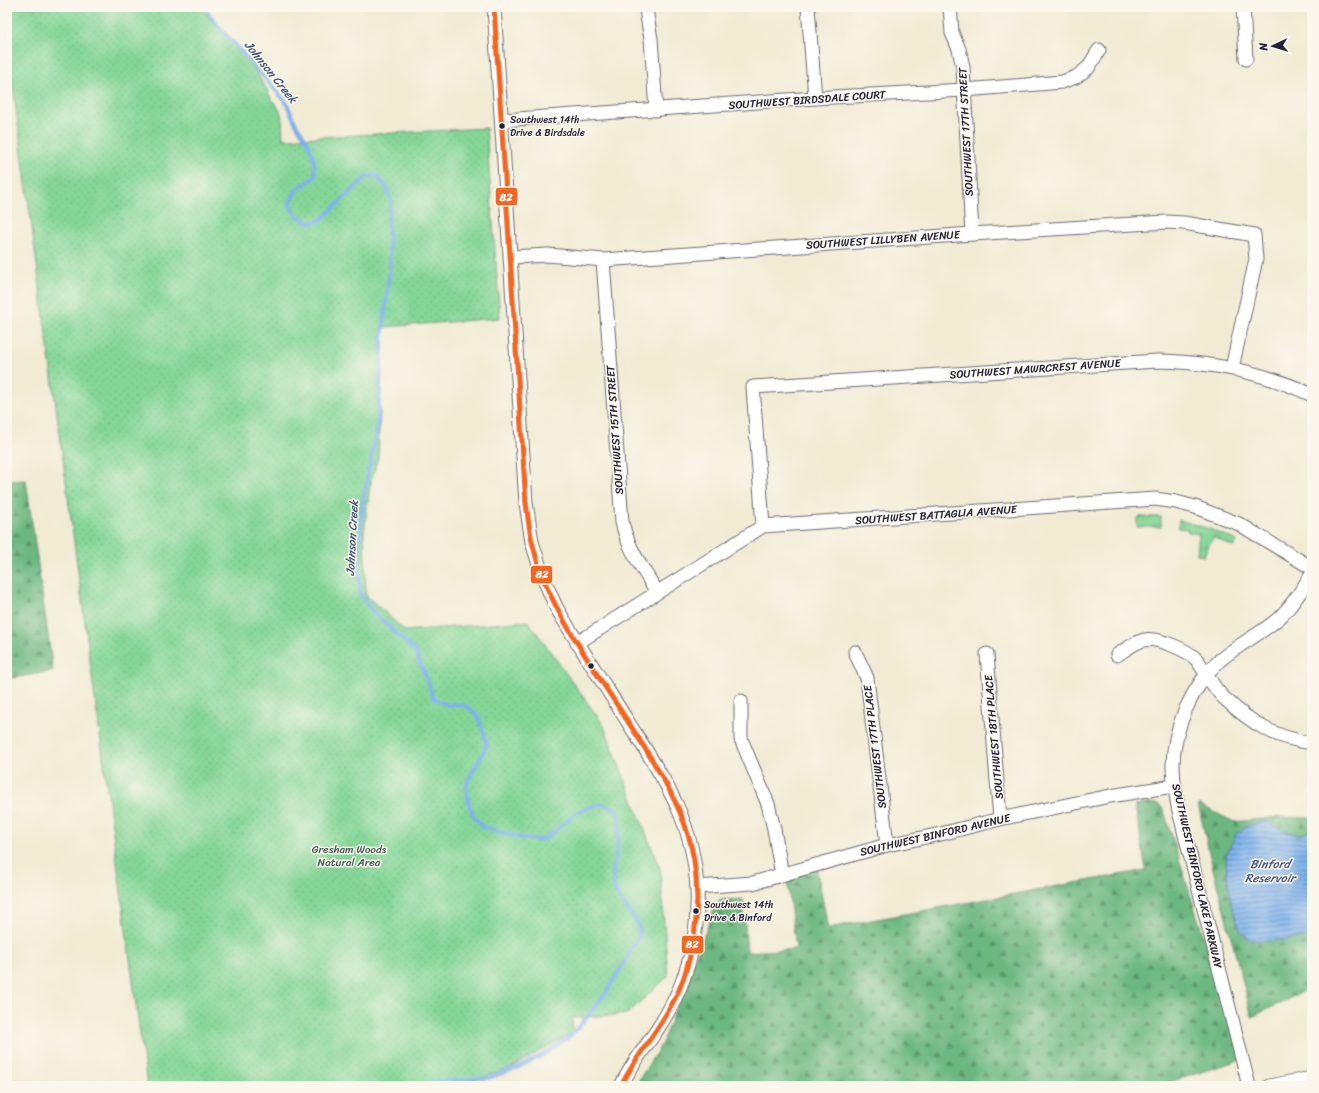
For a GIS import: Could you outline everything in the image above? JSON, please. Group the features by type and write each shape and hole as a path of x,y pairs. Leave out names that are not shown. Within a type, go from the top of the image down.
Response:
{"street":[{"path":"494,7 526,503 532,542 548,591 556,607 669,789 678,807 690,844 697,887 695,933 685,976 674,1002 666,1016 631,1068 621,1086"},
{"path":"808,7 815,98"},
{"name":"SOUTHWEST 17TH STREET","path":"950,7 952,33 960,49 963,67 972,234"},
{"path":"1243,7 1246,59"},
{"path":"646,10 651,39 656,110"},
{"name":"SOUTHWEST BIRDSDALE COURT","path":"502,120 815,98 964,90 1062,82 1076,77 1088,68 1098,50"},
{"name":"SOUTHWEST LILLYBEN AVENUE","path":"511,257 548,255 603,260 972,234 1166,222 1184,223 1254,235 1256,259 1232,368"},
{"name":"SOUTHWEST 15TH STREET","path":"603,260 622,522 625,536 630,548 658,592"},
{"name":"SOUTHWEST MAWRCREST AVENUE","path":"763,526 753,387 1157,361 1180,361 1232,368 1271,379 1312,395"},
{"name":"SOUTHWEST BATTAGLIA AVENUE","path":"577,643 763,526 1155,499 1176,502 1239,524 1312,568"},
{"name":"SOUTHWEST BINFORD LAKE PARKWAY","path":"1249,1086 1195,875 1174,786 1174,751 1183,714 1193,694 1207,675 1220,661 1280,617 1299,594 1312,574"},
{"path":"1117,655 1142,640 1164,642 1178,648 1195,658 1222,697 1251,720 1277,735 1312,743"},
{"name":"SOUTHWEST 17TH PLACE","path":"855,652 867,678 886,845"},
{"name":"SOUTHWEST 18TH PLACE","path":"987,654 1000,819"},
{"path":"741,701 740,739 768,804 782,875"},
{"name":"SOUTHWEST BINFORD AVENUE","path":"697,887 752,883 886,845 1110,796 1174,786"},
{"path":"1269,1086 1312,1078"}],"green space":[{"name":"Gresham Woods Natural Area","path":"7,7 199,7 248,59 269,93 268,94 280,111 283,139 486,128 500,318 384,327 378,458 370,486 364,533 366,595 405,631 528,621 603,724 660,869 668,976 627,1014 572,1018 573,1032 511,1068 455,1086 147,1086 7,42"},
{"path":"26,480 53,671 7,678 7,481"},
{"path":"1139,517 1161,517 1161,527 1137,527 1137,519 1139,519"},
{"path":"1179,520 1210,529 1237,541 1234,547 1213,537 1203,557 1197,554 1199,534 1188,532 1188,529 1178,528"},
{"path":"1151,803 1159,805 1164,811 1242,1059 1158,1086 1053,1086 1049,1083 1047,1086 635,1086 661,1045 716,905 721,900 743,899 747,952 796,949 787,879 816,865 828,928 1146,870 1135,806"},
{"path":"1198,804 1234,822 1278,817 1312,818 1312,987 1252,1017 1212,865"}],"water":[{"name":"Binford Reservoir","path":"1265,821 1283,830 1299,835 1312,831 1312,937 1268,941 1251,940 1241,932 1231,904 1226,855 1237,833 1247,826"}],"waterway":[{"name":"Johnson Creek","path":"204,7 214,21 286,102 296,124 309,144 314,161 315,177 297,189 289,204 296,215 309,223 321,220 365,178 375,175 386,186 391,201 388,223 390,266 382,339 378,422 363,501 358,556 360,593 372,611 415,651 429,684 433,698 447,705 457,704 466,706 478,716 487,745 468,780 466,789 474,817 483,827 525,839 538,840 547,838 575,814 591,806 604,804 615,809 619,818 618,842 613,871 614,888 638,924 640,935 608,990 578,1028 566,1039 541,1056 517,1068 488,1078 434,1082 421,1086"}],"transit line":[{"name":"82","path":"494,7 526,503 532,541 542,576 557,608 585,656 636,734 669,789 685,825 694,862 697,901 696,920 684,977 671,1006 621,1086"}],"place":[{"name":"Southwest 14th Drive & Birdsdale","path":"502,126"},
{"name":"Southwest 14th Drive & Binford","path":"696,911"}]}
